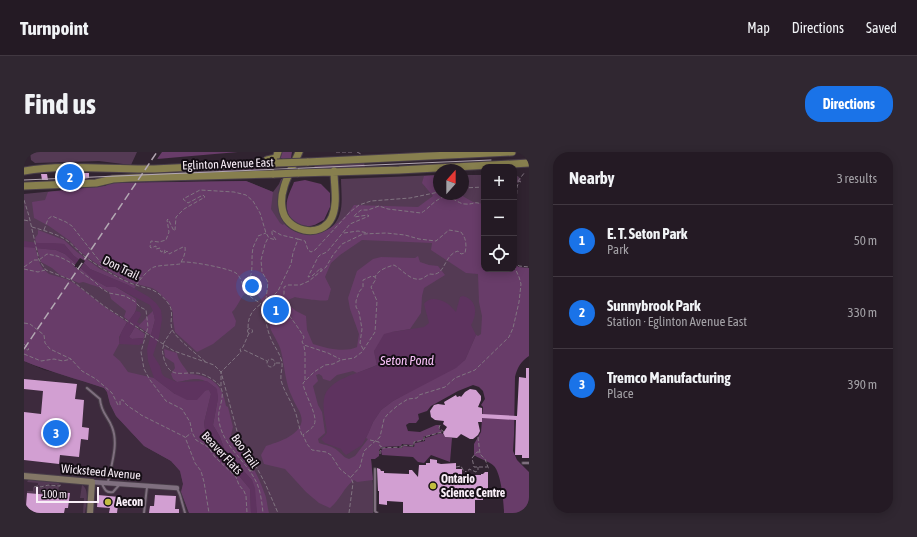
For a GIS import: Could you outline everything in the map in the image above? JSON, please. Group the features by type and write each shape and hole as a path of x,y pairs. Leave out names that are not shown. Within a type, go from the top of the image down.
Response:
{"main road":[{"path":"221,166 239,162 274,160 278,152"},
{"path":"299,152 286,183 281,203 286,218 298,229 309,231 315,230 328,223 332,218 335,208 334,171"},
{"name":"Eglinton Avenue East","path":"24,171 91,167 135,169 221,166 512,152"},
{"name":"Eglinton Avenue East","path":"24,186 96,183 114,179 131,178 399,170 529,163"}],"street":[{"name":"Wicksteed Avenue","path":"24,476 61,483 101,482 147,487 177,488"},
{"path":"90,513 92,482"}],"lane":[{"path":"87,388 100,399 100,406 112,425 116,437 108,483"},
{"path":"522,463 529,463"},
{"path":"375,469 374,498 375,511 377,513"},
{"path":"101,482 108,493 113,492 120,484"},
{"path":"144,513 147,487"},
{"path":"177,488 185,513"}],"path":[{"path":"336,152 353,152"},
{"path":"517,182 525,172"},
{"path":"515,236 517,187 519,181 521,182"},
{"path":"469,188 481,187"},
{"path":"181,262 185,254 185,247 168,254 167,251 164,254 165,250 160,252 160,248 156,249 156,246 150,248 150,243 151,241 159,242 166,240 169,232 167,220 168,219 175,230 176,217 184,209 206,197 203,195 188,203 183,199 200,190 234,192 246,195 254,201 260,212 269,238 276,240 272,234 272,230 281,235 305,241 308,250 312,252 350,212 359,205 371,201 410,198 433,193"},
{"path":"320,272 321,268 312,276 308,277 318,257 327,252 350,224 369,216 368,214 354,217 361,210 368,210 379,206 388,209 421,213 441,198 446,197 465,204 476,202 481,204"},
{"path":"24,200 39,260 46,270 71,280 86,290 103,305 163,344 178,352 208,363 221,372 237,431 265,483 278,513"},
{"path":"44,230 48,219 52,216 66,222 89,247 101,263 120,270 131,277 142,278"},
{"path":"24,220 30,222"},
{"name":"Don Trail","path":"31,226 65,239 99,267 136,285 156,291 168,303 172,315 172,330"},
{"path":"278,304 280,303 284,294 284,287 302,284 320,272 326,267 342,244 363,234 386,233 436,241 449,230 461,232 466,240 465,253 462,254 458,251 451,254 444,265 434,275 430,274 422,279 417,279 404,274 394,265 382,269 376,273 376,279 371,287 377,301 375,332 362,352 354,358 325,365 303,383 316,423 302,435"},
{"path":"343,233 358,231 370,233"},
{"path":"243,287 250,280 253,248 258,236 266,233"},
{"path":"266,300 268,282 262,272 262,260 265,244 269,238"},
{"path":"249,333 248,328 251,313 254,308 264,302 264,300 270,299 278,290 291,264 293,252 298,239"},
{"name":"Beaver Flats","path":"39,260 46,254 57,256 73,264 81,272 109,293 125,296 146,310 148,320 147,334 142,352 144,369 150,380 166,401 182,409 190,422 192,432 196,440 208,447 215,457 236,477 246,496 247,513"},
{"path":"24,268 34,260 39,260"},
{"path":"136,285 154,267 173,266 186,261 233,272 240,278 247,294 261,304"},
{"path":"517,264 519,266 529,267"},
{"path":"24,268 38,272 46,270"},
{"path":"351,478 360,467 364,452 380,437 384,419 397,406 408,399 416,398 420,395 445,387 455,378 475,370 509,337 513,328 519,302 521,284 517,272"},
{"path":"364,349 360,343 362,330 359,312 356,307 356,301 359,292 363,287 363,280 372,276 375,277"},
{"path":"270,299 278,304 290,316 304,337 302,342 305,353 306,380"},
{"path":"264,302 268,331 282,358 283,367 280,374 281,380 296,413 302,435 312,450 331,455 340,469 351,478 353,483 350,513"},
{"path":"24,323 30,324 44,334 45,343 50,349 72,359 82,371 96,379 112,393 118,406 120,405 120,400 123,400 125,404 136,410 141,415 185,437 195,463 201,471 209,513"},
{"path":"241,352 240,349 243,347 249,333 252,333 253,330 248,328"},
{"path":"208,363 172,330 163,344 162,352 169,370 175,373 202,374 215,381 221,388"},
{"path":"24,344 29,348 28,350 24,349"},
{"path":"304,345 328,353 341,360"},
{"path":"243,347 244,350 267,361 272,359 275,363 282,363"},
{"path":"221,372 244,350"},
{"path":"24,354 41,360 54,359 63,361 72,359"},
{"path":"267,361 267,364 270,367 274,366 275,363"},
{"name":"Boo Trail","path":"221,372 221,388 223,395 219,412 220,426 229,446 248,470 258,486 263,513"},
{"path":"382,448 402,447 402,445 414,446 414,442 424,440 424,437 442,432 443,431 440,428 440,425"},
{"path":"185,437 192,432"},
{"path":"478,437 480,455 486,460 489,470"},
{"path":"370,440 379,442 382,448 380,454"},
{"path":"480,452 477,452 472,460 474,467 487,466"},
{"path":"248,470 253,471 256,466"},
{"path":"456,467 461,466 463,470 468,473 469,469 476,472 478,467"},
{"path":"34,487 61,483"}],"shaded area":[{"path":"30,152 137,152 131,165 99,161 35,163 31,160"},
{"path":"162,152 238,152 157,159"},
{"path":"281,152 292,152 291,158 283,159 278,157"},
{"path":"364,162 365,168 315,169 314,164"},
{"path":"267,167 267,171 149,175 149,172"},
{"path":"433,175 433,200 469,200 469,175 481,175 481,272 486,272 529,348 404,421 371,459 373,513 189,513 181,492 183,484 180,471 171,461 144,446 116,416 104,388 24,361 24,194 105,186 111,183 246,181 273,192 281,179 283,179 278,200 281,216 288,227 299,233 312,235 324,232 334,224 340,213 342,201 341,179"},
{"path":"433,175 433,196 422,183 424,176"},
{"path":"517,176 519,177 521,180 517,183"},
{"path":"305,180 321,184 330,193 330,207 324,220 312,226 306,226 295,222 289,216 287,209 288,199 294,182"},
{"path":"246,181 273,192 271,209 280,223 303,234 323,232 332,227 348,213 354,205 418,207 433,196 433,200 469,200 481,203 481,272 517,272 517,266 529,268 529,356 520,365 515,377 513,451 517,460 529,472 529,513 504,513 502,488 499,475 492,464 474,455 474,444 481,432 483,407 481,405 485,399 483,391 479,387 473,385 458,391 431,406 427,411 418,414 419,419 416,423 409,423 406,425 408,431 420,432 439,425 439,429 442,431 441,432 423,437 423,440 414,442 413,445 402,444 401,446 382,447 379,450 379,456 375,459 371,459 373,480 357,482 354,480 347,486 337,501 330,508 319,503 306,492 285,469 264,464 261,455 266,446 291,436 299,429 302,421 301,414 288,387 281,351 271,330 269,315 259,297 251,291 245,293 232,312 236,321 235,326 213,344 197,352 175,332 171,307 157,291 152,288 129,282 100,266 79,251 70,241 49,226 34,218 32,202 45,200 48,192 105,186 111,183","holes":["362,240 432,243 431,250 466,273 478,274 479,302 482,316 481,334 478,336 476,335 465,360 393,401 381,410 373,422 366,438 368,439 355,456 349,459 344,457 336,449 319,443 318,439 325,433 322,412 318,405 313,386 318,381 316,375 319,374 323,379 330,381 337,375 353,371 357,373 377,365 374,351 392,332 410,329 421,313 424,288 445,275 438,266 420,262 418,256 415,258 381,257 373,259 357,271 348,298 350,309 359,334 357,347 346,350 313,344 307,330 306,316 296,311 289,305 288,300 295,297 328,300 331,289 325,277 331,263"]},
{"path":"38,230 64,240 100,269 136,286 134,289 90,269 74,256 64,244 36,243 35,238 38,234"},
{"path":"24,247 35,247 40,264 49,274 74,283 127,322 119,337 119,344 113,355 120,361 128,372 154,378 175,394 209,390 211,394 204,423 206,435 211,449 219,460 230,465 250,489 251,513 189,513 181,492 183,484 180,471 171,461 144,446 116,416 104,388 24,361"},
{"path":"37,248 56,250 65,254 93,279 107,287 116,287 136,299 137,306 133,316 129,321 124,317 126,311 111,299 109,292 100,287 83,282 79,283 60,275 52,268 41,262"},
{"path":"153,311 155,320 151,335 138,326"},
{"path":"135,327 145,334 143,340 142,338 132,339 129,337"},
{"path":"164,349 177,353 180,361 189,374 203,376 219,386 226,406 228,407 233,427 231,435 258,477 265,494 269,513 257,513 252,480 225,451 220,437 213,425 218,398 216,388 206,381 198,379 177,382 173,379 171,374 175,368 174,363 165,357"},
{"path":"24,361 44,370 62,374 104,388 116,416 144,446 171,461 180,471 183,484 181,492 189,513 24,513"},
{"path":"441,433 445,437 452,438 450,462 431,455 424,463 418,462 413,457 382,455 381,451 383,448 402,448 403,446 414,447 415,443 425,441 425,438"},
{"path":"29,479 60,481 59,485 48,484 42,487 38,485 38,483 27,482"},
{"path":"48,485 59,486 58,492 51,492 51,495 27,493 27,491 33,491 33,487 38,488 38,486 41,488"},
{"path":"82,485 87,494 85,513 83,513 84,498 80,498"}],"water":[{"path":"24,241 64,244 74,256 90,269 128,285 149,297 156,303 161,310 162,319 159,337 153,355 160,366 162,374 165,377 177,382 207,381 217,389 218,398 213,425 220,437 225,451 252,480 255,488 257,513 251,513 250,489 230,465 219,460 211,449 204,423 211,394 209,390 206,390 197,400 187,400 175,394 154,378 148,361 147,349 155,320 150,305 116,287 107,287 93,279 65,254 56,250 24,247"},
{"name":"Seton Pond","path":"463,296 468,298 474,304 475,312 471,325 476,335 465,360 456,368 393,401 381,410 373,422 362,445 346,455 341,449 325,443 321,439 327,433 324,399 331,386 346,377 377,365 374,351 384,334 424,327 429,323 424,304 426,301 435,299 442,301 456,312 460,297"},
{"path":"136,311 140,312 141,315 137,322 140,324 138,326 136,325 129,337 132,339 143,338 143,343 139,345 119,344 119,339 123,330"}],"pier":[{"path":"80,258 85,261 79,270 74,266"}],"building":[{"path":"62,173 68,173 69,179 63,179"},
{"path":"83,173 89,173 89,178 83,179"},
{"path":"41,174 47,174 48,180 42,180"},
{"path":"526,368 529,368 529,458 522,458 522,455 515,455 516,420 482,418 482,422 478,422 480,431 478,435 473,439 470,439 461,434 457,438 445,437 443,433 447,427 443,424 444,421 435,420 431,417 430,411 434,405 445,405 444,402 456,395 457,397 461,397 470,389 476,390 481,396 478,407 482,408 482,414 517,416 519,377 526,378"},
{"path":"24,379 77,384 75,399 84,400 82,427 89,428 88,440 81,439 79,457 60,455 59,464 24,460 24,412 41,414 43,391 24,389"},
{"name":"Ontario Science Centre","path":"430,459 437,460 437,463 441,464 456,463 456,469 462,469 462,475 481,475 488,472 488,496 483,496 483,500 475,500 475,513 403,513 403,502 387,501 387,505 379,504 377,468 384,471 384,473 409,474 409,470 412,470 418,477 419,465 426,465 426,463 430,463"},
{"path":"51,492 70,493 68,508 65,508 64,513 24,513 27,493 51,495"},
{"name":"Aecon","path":"98,495 119,497 117,513 109,513 110,508 97,507"},
{"path":"155,495 176,496 175,509 179,509 179,513 149,513 150,506 154,506"}],"tram line":[{"path":"24,180 491,160"}],"railway":[{"path":"24,349 157,152"}],"place":[{"name":"Sunnybrook Park","path":"70,177"},
{"name":"E. T. Seton Park","path":"276,310"},
{"name":"Tremco Manufacturing","path":"56,433"},
{"name":"Ontario Science Centre","path":"433,486"},
{"name":"Aecon","path":"108,502"}]}
